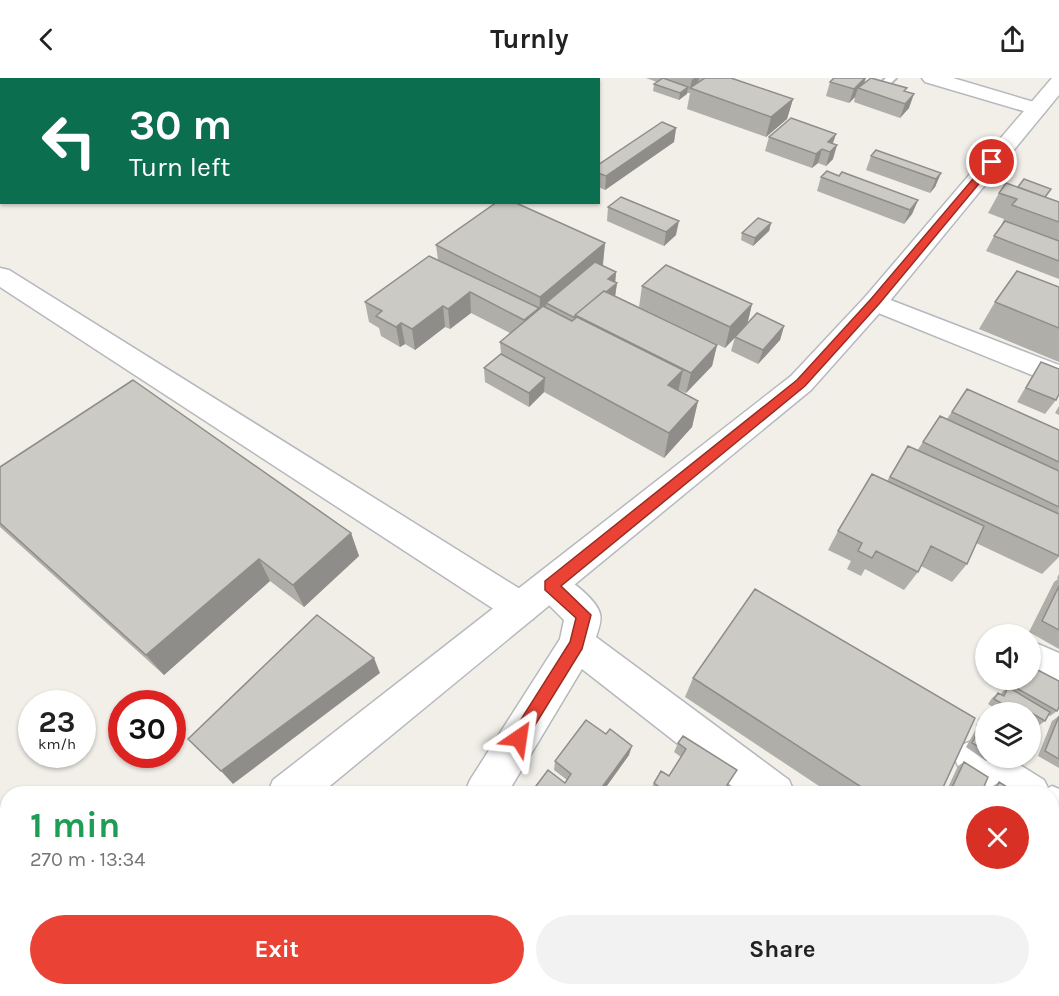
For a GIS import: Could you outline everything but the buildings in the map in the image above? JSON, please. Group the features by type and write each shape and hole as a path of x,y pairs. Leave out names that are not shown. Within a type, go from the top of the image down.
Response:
{"street":[{"path":"932,78 1037,109"},
{"path":"297,786 801,383 875,302 1059,82"},
{"path":"0,276 521,608"},
{"path":"875,302 1059,376"},
{"path":"489,786 577,644 583,615 550,585"},
{"path":"577,644 764,786"},
{"path":"989,768 1017,786"}],"lane":[{"path":"882,87 891,78"}],"route":[{"path":"519,738 577,644 583,615 550,585 768,412 801,383 875,302 992,162"}]}
